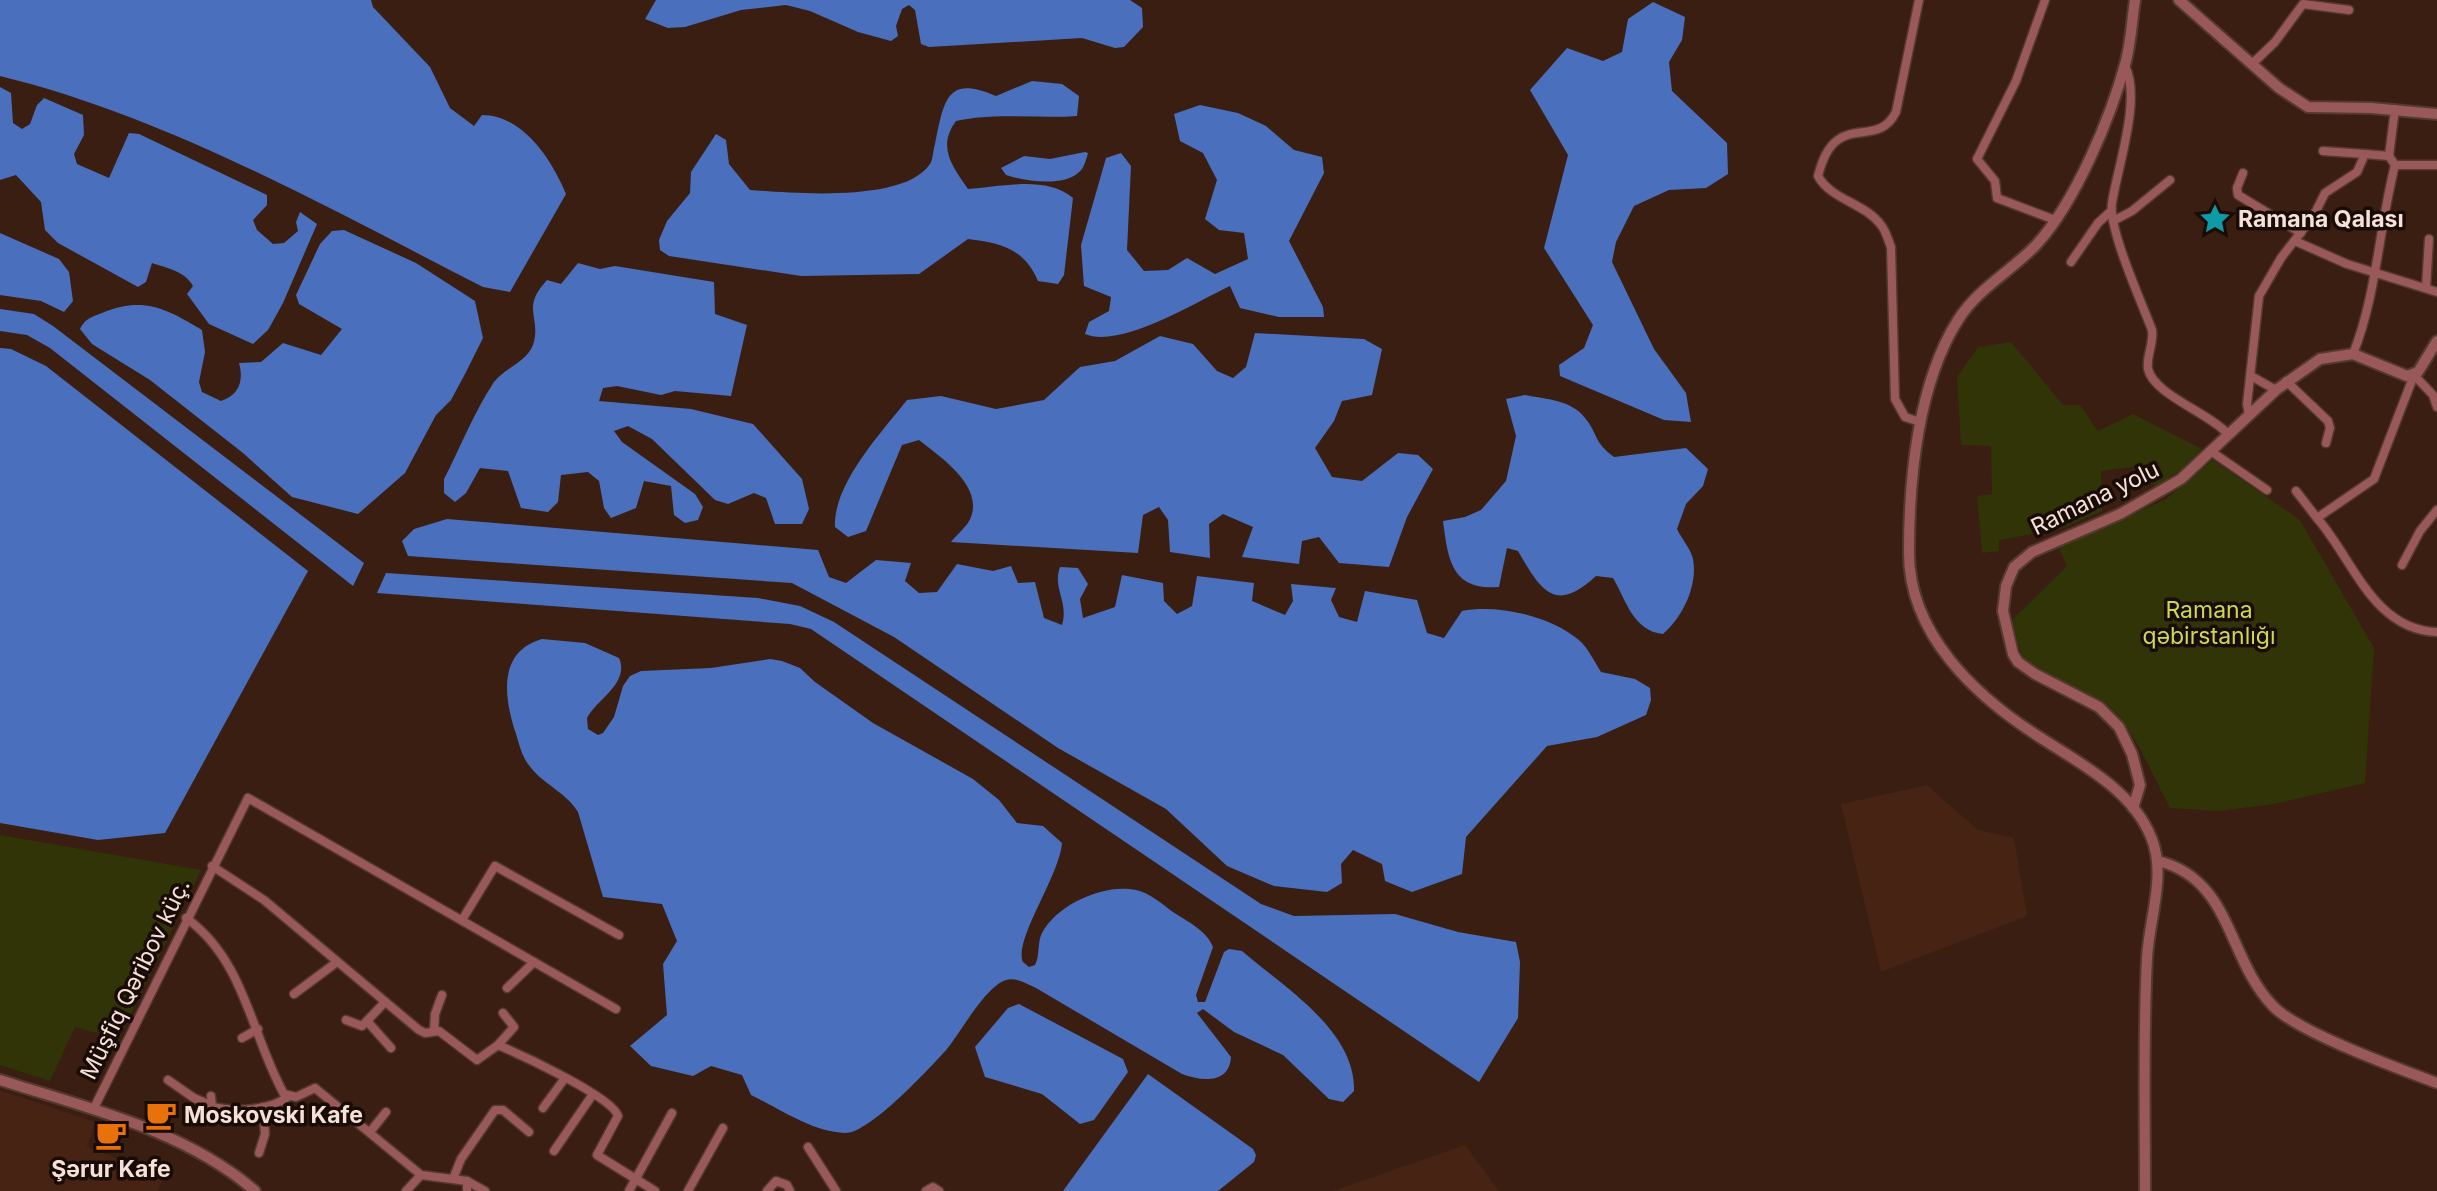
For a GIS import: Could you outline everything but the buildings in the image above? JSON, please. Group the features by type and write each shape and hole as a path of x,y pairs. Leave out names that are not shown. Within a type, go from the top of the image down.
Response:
{"street":[{"path":"1919,0 1896,112 1889,125 1880,130 1847,133 1833,143 1818,176 1824,186 1866,211 1881,226 1891,247 1895,399 1905,417 1920,422"},
{"path":"2045,0 2016,81 1977,159 1995,181 1997,198 2055,220"},
{"path":"2135,0 2125,66 2091,150 2055,220 2037,244 1980,293 1957,320 1933,374 1920,422 1908,553 1910,580 1927,626 1981,695 2014,721 2094,773 2133,808 2151,835 2158,861 2146,961 2145,1191"},
{"path":"2179,0 2279,89 2313,109 2344,107 2437,114"},
{"path":"2252,64 2275,42 2303,4 2349,10"},
{"path":"2125,66 2130,86 2128,115 2111,211 2152,330 2154,340 2148,360 2151,376 2158,386 2212,418 2229,435"},
{"path":"2395,110 2389,156 2395,165 2363,329 2353,354 2400,374 2414,375 2433,395 2437,407"},
{"path":"2323,151 2389,156"},
{"path":"2249,415 2247,410 2259,296 2325,193 2357,173 2365,154"},
{"path":"2395,165 2437,165"},
{"path":"2243,173 2237,188 2238,195 2298,237 2336,260 2437,292"},
{"path":"2113,221 2132,211 2170,180"},
{"path":"2071,262 2098,223 2111,211"},
{"path":"2426,288 2429,239"},
{"path":"2318,518 2374,479 2414,375 2437,341"},
{"name":"Ramana yolu","path":"2133,808 2140,785 2128,741 2119,727 2099,707 2018,662 2013,654 2003,611 2006,586 2014,567 2032,552 2147,500 2181,479 2286,381 2319,359 2353,354"},
{"path":"2251,376 2276,390"},
{"path":"2286,381 2328,421 2330,428 2326,443"},
{"path":"2212,452 2267,489"},
{"path":"2296,491 2379,606 2411,628 2437,632"},
{"path":"2402,565 2420,531 2437,510"},
{"name":"Müşfiq Qəribov küç.","path":"93,1110 186,918 248,798 462,920"},
{"path":"2158,861 2180,867 2203,884 2259,987 2283,1015 2437,1083"},
{"path":"212,866 264,900 419,1030 425,1033 434,1030"},
{"path":"616,1009 462,920 495,866 619,934"},
{"path":"186,918 213,942 228,965 258,1029 282,1090 288,1097"},
{"path":"507,988 534,961"},
{"path":"294,994 337,962"},
{"path":"434,1030 435,1014 442,996"},
{"path":"346,1020 359,1026 385,1002"},
{"path":"434,1030 477,1060 498,1045 514,1027 503,1013"},
{"path":"367,1021 391,1048"},
{"path":"242,1038 258,1029"},
{"path":"498,1045 565,1078 618,1113 597,1155 655,1191"},
{"path":"543,1108 565,1078"},
{"path":"0,1080 93,1110 193,1149 226,1168 255,1191"},
{"path":"168,1080 194,1098 210,1100 218,1108 264,1107 315,1088 421,1175 467,1181 485,1191"},
{"path":"554,1151 593,1094"},
{"path":"259,1153 265,1134 264,1107"},
{"path":"453,1179 461,1159 495,1110 503,1110 528,1132"},
{"path":"370,1132 386,1112"},
{"path":"629,1191 673,1114"},
{"path":"688,1191 723,1128"},
{"path":"808,1147 836,1191"},
{"path":"406,1191 421,1175"},
{"path":"467,1181 467,1191"},
{"path":"767,1191 776,1181 787,1185 790,1191"},
{"path":"926,1191 933,1187 939,1191"}],"shaded area":[{"path":"1927,785 1978,830 2014,838 2027,916 1881,972 1841,804"},
{"path":"0,1090 95,1122 87,1147 164,1177 158,1191 0,1191"},
{"path":"1465,1145 1499,1191 1333,1191"}],"green space":[{"path":"2011,342 2063,405 2080,405 2098,431 2133,414 2202,449 2182,469 2155,487 2141,466 2101,471 2102,511 2060,529 1999,540 1999,551 1982,553 1977,496 1992,494 1991,446 1961,445 1957,377 1978,347"},
{"name":"Ramana qəbirstanlığı","path":"2213,460 2300,520 2374,648 2365,783 2274,804 2218,811 2170,808 2140,749 2118,718 2084,692 2022,657 2012,620 2067,566 2059,548 2166,499"},
{"path":"0,835 201,870 119,1039 75,1027 50,1081 0,1065"}],"water":[{"path":"0,0 371,0 373,7 430,67 450,108 474,126 482,115 497,117 523,131 553,167 566,194 510,292 483,287 307,197 186,140 125,115 0,76"},
{"path":"656,0 1130,0 1142,8 1143,27 1124,47 1115,48 1082,38 929,47 921,44 915,10 909,5 902,9 896,26 898,36 891,41 858,32 810,11 786,5 741,10 685,27 668,28 645,19"},
{"path":"1653,2 1685,17 1682,40 1669,62 1672,91 1727,143 1728,174 1706,188 1669,190 1634,206 1616,242 1612,262 1654,349 1686,393 1691,422 1664,420 1560,376 1559,365 1584,348 1593,325 1544,248 1568,155 1530,90 1567,48 1603,61 1622,52 1628,19"},
{"path":"1032,81 1062,84 1079,96 1077,116 1001,116 956,121 950,130 947,148 952,164 968,189 1037,185 1062,191 1073,198 1064,275 1058,284 1038,281 1026,261 1010,249 968,239 919,274 801,276 669,256 660,250 659,240 667,221 690,193 691,172 716,134 726,140 729,164 750,190 846,193 873,190 897,185 917,176 930,164 945,104 957,90 967,88 996,96"},
{"path":"0,87 11,93 13,123 22,129 30,124 37,105 44,98 83,115 84,135 74,154 77,164 109,178 129,133 139,134 267,195 267,205 253,220 257,230 273,244 284,243 298,231 296,222 300,212 317,224 283,303 268,330 253,344 209,324 187,294 193,286 190,281 175,271 152,263 146,282 138,287 58,243 45,230 41,202 16,175 0,180"},
{"path":"1200,105 1238,113 1266,126 1294,150 1322,157 1324,173 1289,241 1323,307 1324,317 1279,317 1240,308 1230,286 1137,330 1100,337 1085,334 1089,322 1109,311 1111,297 1084,286 1081,245 1106,158 1121,153 1131,166 1127,250 1144,271 1168,270 1187,258 1215,274 1248,259 1244,233 1219,230 1205,219 1217,180 1203,153 1180,141 1174,114"},
{"path":"1088,153 1082,169 1063,180 1043,182 1023,179 1006,175 1001,168 1024,156 1050,159"},
{"path":"344,230 416,263 475,301 483,338 451,400 436,415 405,473 358,514 292,497 243,453 150,380 92,344 80,329 92,317 129,305 154,307 177,316 202,330 205,352 199,382 202,392 221,401 232,395 239,386 239,363 261,362 283,343 321,355 342,329 299,304 296,295 320,244 332,231"},
{"path":"0,233 59,259 69,272 73,301 64,312 41,301 0,295"},
{"path":"578,263 600,269 615,266 714,282 715,314 747,325 731,396 675,391 661,395 617,386 603,388 599,401 691,409 753,424 802,479 809,509 802,524 775,524 766,498 754,493 728,504 715,500 652,439 628,426 614,431 622,442 695,494 703,507 698,520 685,523 674,515 671,486 644,481 636,508 611,518 604,508 599,481 588,472 561,475 558,502 548,512 521,508 508,471 480,468 466,493 455,502 444,493 444,479 494,382 525,356 533,345 533,306 539,290 547,280 561,284"},
{"path":"0,309 34,314 53,326 364,563 353,586 50,348 27,335 0,331"},
{"path":"1255,333 1364,339 1382,349 1372,395 1342,401 1334,421 1315,448 1332,477 1362,481 1398,453 1418,455 1433,469 1407,517 1389,567 1339,563 1319,537 1302,541 1299,564 1242,557 1253,527 1223,514 1209,524 1210,558 1170,552 1168,520 1159,507 1143,515 1138,553 951,542 971,517 971,494 957,473 919,440 902,445 866,531 848,537 835,527 836,511 850,477 872,443 907,400 941,396 996,409 1044,400 1080,367 1115,361 1160,336 1193,344 1217,371 1233,378 1246,367"},
{"path":"0,348 11,349 46,366 308,571 165,833 98,840 0,823"},
{"path":"1525,395 1558,401 1573,407 1585,418 1602,446 1614,457 1686,448 1708,469 1703,486 1686,504 1677,529 1693,559 1691,590 1683,610 1663,634 1653,632 1637,621 1613,578 1596,576 1570,594 1550,593 1534,577 1518,551 1507,548 1499,587 1471,584 1455,570 1447,548 1443,521 1465,517 1481,510 1506,481 1516,436 1506,399"},
{"path":"447,519 818,550 829,577 846,583 876,560 911,563 905,581 919,593 937,592 957,564 993,571 1011,566 1018,583 1035,582 1044,618 1062,625 1064,609 1058,582 1060,567 1078,568 1088,584 1080,599 1083,618 1115,607 1122,575 1163,583 1164,601 1177,614 1192,606 1197,576 1254,583 1252,601 1285,615 1293,601 1291,584 1336,588 1331,600 1339,617 1357,622 1365,591 1417,600 1427,633 1444,638 1462,611 1508,611 1539,619 1568,632 1583,644 1601,672 1635,679 1650,688 1651,700 1646,715 1597,737 1547,746 1466,837 1462,874 1412,892 1385,881 1382,864 1353,850 1341,864 1342,883 1327,892 1274,886 1227,866 1166,809 1058,748 894,637 792,583 408,556 402,541 414,529"},
{"path":"386,573 758,598 800,606 834,622 1261,904 1294,916 1395,914 1458,932 1516,942 1520,962 1518,1018 1479,1082 811,629 790,624 377,593"},
{"path":"542,639 585,643 619,658 621,667 616,683 587,718 588,729 598,735 603,733 614,717 623,686 630,676 641,671 711,668 770,659 800,668 815,682 873,723 973,779 999,800 1017,823 1043,826 1062,843 1054,872 1025,939 1023,962 1029,967 1037,961 1042,933 1059,913 1070,905 1110,890 1141,891 1196,927 1210,941 1213,947 1196,995 1198,1002 1205,1002 1224,952 1229,949 1242,951 1296,995 1330,1029 1343,1048 1351,1069 1354,1091 1343,1102 1329,1099 1283,1055 1234,1032 1203,1009 1197,1013 1231,1057 1229,1066 1220,1077 1213,1079 1182,1074 1036,988 1014,979 998,984 990,991 947,1049 899,1098 869,1123 845,1133 820,1129 751,1095 742,1075 711,1066 693,1076 651,1066 630,1046 667,1015 663,964 677,941 662,904 603,897 578,812 534,771 524,757 509,706 508,678 517,654 527,645"},
{"path":"1019,1004 1123,1059 1128,1072 1094,1120 1080,1124 1042,1094 985,1077 975,1047 1008,1008"},
{"path":"1148,1074 1253,1149 1256,1155 1254,1162 1218,1191 1063,1191"}],"place":[{"name":"Ramana Qalası","path":"2215,219"},
{"name":"Moskovski Kafe","path":"161,1115"},
{"name":"Şərur Kafe","path":"111,1135"}]}
